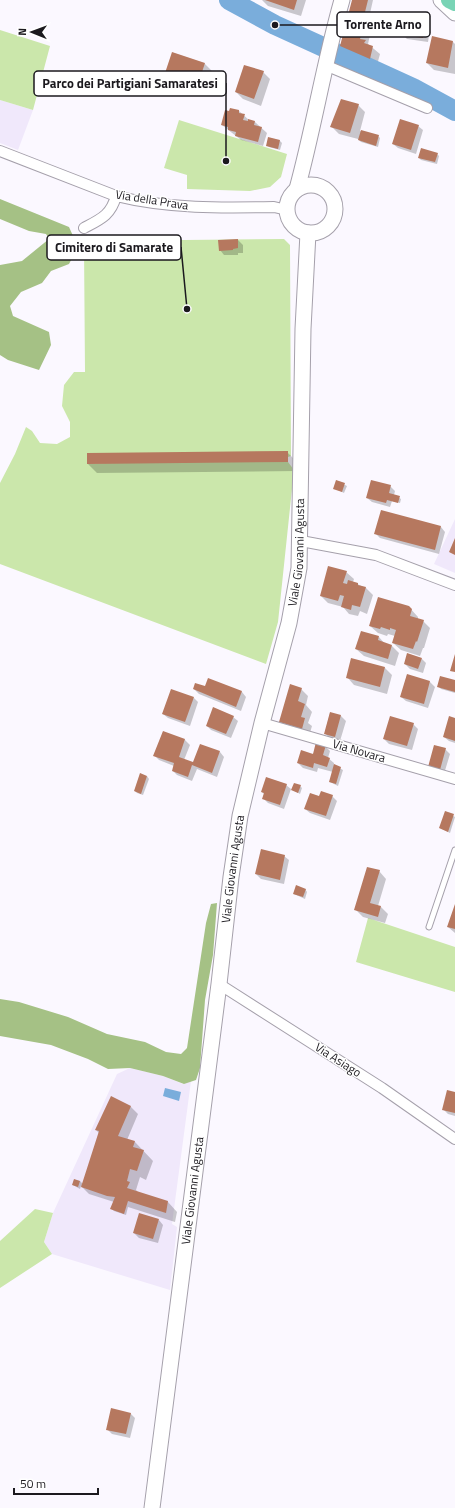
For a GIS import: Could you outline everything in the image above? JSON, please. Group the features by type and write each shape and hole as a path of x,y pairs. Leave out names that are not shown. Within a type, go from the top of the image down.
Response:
{"main road":[{"path":"449,0 455,3"}],"street":[{"path":"297,190 331,40 342,0"},
{"path":"442,0 455,13"},
{"path":"326,62 427,108"},
{"name":"Via della Prava","path":"0,151 116,196 133,200 197,208 274,207 287,210"},
{"path":"304,163 317,185"},
{"path":"306,185 317,185 326,190 333,198 336,208 334,218 328,227 319,232 308,233 298,229 290,221 287,210 289,198 297,190 306,185"},
{"path":"84,228 103,218 113,207 116,196"},
{"name":"Viale Giovanni Agusta","path":"152,1508 219,984 231,877 240,816 262,723 290,623 299,568 301,541 303,329 308,233"},
{"path":"301,541 376,556 455,585"},
{"name":"Via Novara","path":"262,723 455,779"},
{"name":"Via Asiago","path":"219,984 382,1088 455,1139"}],"lane":[{"path":"429,927 455,850"}],"shaded area":[{"path":"0,100 33,110 18,150 0,143"},
{"path":"455,519 455,573 434,564"},
{"path":"130,1068 163,1076 183,1084 191,1081 172,1224 177,1227 170,1290 52,1254 44,1242 53,1213 117,1074"}],"green space":[{"path":"0,30 50,46 33,110 0,100"},
{"path":"179,120 287,154 281,177 270,187 250,191 187,189 187,175 164,168"},
{"path":"0,199 69,227 78,247 69,264 51,271 42,283 21,292 10,306 13,316 49,332 51,345 39,370 8,360 0,355 0,265 22,261 49,239 46,234 29,231 0,219"},
{"path":"284,239 290,245 291,456 288,457 288,462 294,470 278,622 266,664 0,564 0,483 15,454 26,427 32,431 40,443 57,444 70,437 70,422 62,406 64,385 74,372 85,372 84,246 89,241"},
{"path":"217,903 213,955 205,1000 200,1068 196,1080 184,1084 163,1076 130,1068 108,1069 88,1059 51,1045 0,1036 0,999 19,1002 68,1017 107,1034 145,1042 166,1052 181,1054 187,1048 206,923 211,904"},
{"path":"368,918 455,947 455,992 356,962"},
{"path":"35,1209 53,1213 44,1242 52,1254 0,1288 0,1241"}],"water":[{"path":"165,1088 181,1092 179,1101 163,1096"}],"building":[{"path":"265,0 297,0 294,10"},
{"path":"352,0 368,0 364,16 372,17 369,29 363,29 360,39 366,40 364,43 373,46 370,59 340,46"},
{"path":"403,21 426,24 423,38 401,35"},
{"path":"432,36 453,41 448,68 426,63"},
{"path":"172,52 205,63 198,84 165,73"},
{"path":"244,65 264,71 254,99 235,92"},
{"path":"341,99 359,104 350,133 330,127"},
{"path":"230,108 239,110 239,113 245,114 243,120 248,121 248,119 255,121 254,125 262,127 258,142 235,136 236,132 228,130 228,127 221,125 225,110 229,111"},
{"path":"400,119 419,125 411,150 392,144"},
{"path":"361,130 379,135 376,146 358,140"},
{"path":"268,137 280,140 278,149 266,146"},
{"path":"421,148 438,153 435,162 418,158"},
{"path":"238,239 238,248 219,251 218,240"},
{"path":"288,451 288,462 87,464 87,453"},
{"path":"336,480 345,483 342,492 333,489"},
{"path":"371,480 391,485 389,493 400,496 398,503 387,500 386,503 366,498"},
{"path":"381,510 441,526 435,550 374,534"},
{"path":"455,538 455,555 449,552"},
{"path":"328,566 347,571 343,583 347,584 348,580 366,587 360,607 352,605 351,610 341,607 344,596 340,595 338,601 320,596"},
{"path":"378,597 409,606 412,609 410,616 424,620 417,642 416,641 413,649 392,643 396,630 381,627 380,629 369,626"},
{"path":"361,631 379,636 378,640 392,645 388,659 355,649"},
{"path":"407,653 422,658 418,669 404,664"},
{"path":"455,654 455,672 450,671"},
{"path":"351,658 385,667 380,687 346,678"},
{"path":"407,674 430,681 424,704 400,697"},
{"path":"440,676 455,680 455,692 437,687"},
{"path":"208,678 242,691 236,707 193,689 195,683 205,686"},
{"path":"290,684 302,688 298,701 305,704 301,717 305,718 302,729 279,722"},
{"path":"171,689 194,697 185,722 162,714"},
{"path":"213,707 234,716 226,734 206,726"},
{"path":"330,712 341,715 335,737 324,734"},
{"path":"390,716 414,723 407,746 383,739"},
{"path":"449,716 455,718 455,741 443,737"},
{"path":"163,731 185,739 179,757 193,762 200,744 220,751 212,773 192,765 188,777 172,771 174,763 153,756"},
{"path":"316,742 326,745 323,755 330,758 327,767 314,763 313,768 297,763 301,750 313,754"},
{"path":"434,745 446,748 440,770 428,767"},
{"path":"334,764 341,767 336,784 329,782"},
{"path":"140,773 147,776 141,794 134,791"},
{"path":"266,777 287,784 280,805 262,799 264,793 261,792"},
{"path":"294,783 301,785 298,793 291,790"},
{"path":"321,791 333,795 326,816 304,809 310,793 319,796"},
{"path":"445,811 454,814 448,832 439,828"},
{"path":"261,849 285,855 280,880 255,874"},
{"path":"367,867 380,870 370,903 381,906 378,917 354,910"},
{"path":"296,885 306,889 303,897 293,894"},
{"path":"455,904 455,929 447,927"},
{"path":"447,1090 455,1092 455,1113 442,1110"},
{"path":"111,1096 131,1106 118,1136 135,1141 133,1147 144,1150 137,1171 130,1169 127,1181 130,1182 127,1188 168,1201 166,1213 128,1201 124,1214 110,1209 115,1197 107,1196 81,1187 99,1131 95,1130"},
{"path":"74,1179 80,1181 78,1187 72,1185"},
{"path":"139,1213 159,1219 153,1239 133,1233"},
{"path":"111,1408 131,1413 126,1434 106,1430"}],"waterway":[{"path":"229,0 275,25 413,88 455,111"}],"place":[{"name":"Torrente Arno","path":"275,25"},
{"name":"Parco dei Partigiani Samaratesi","path":"226,161"},
{"name":"Cimitero di Samarate","path":"187,309"}]}
